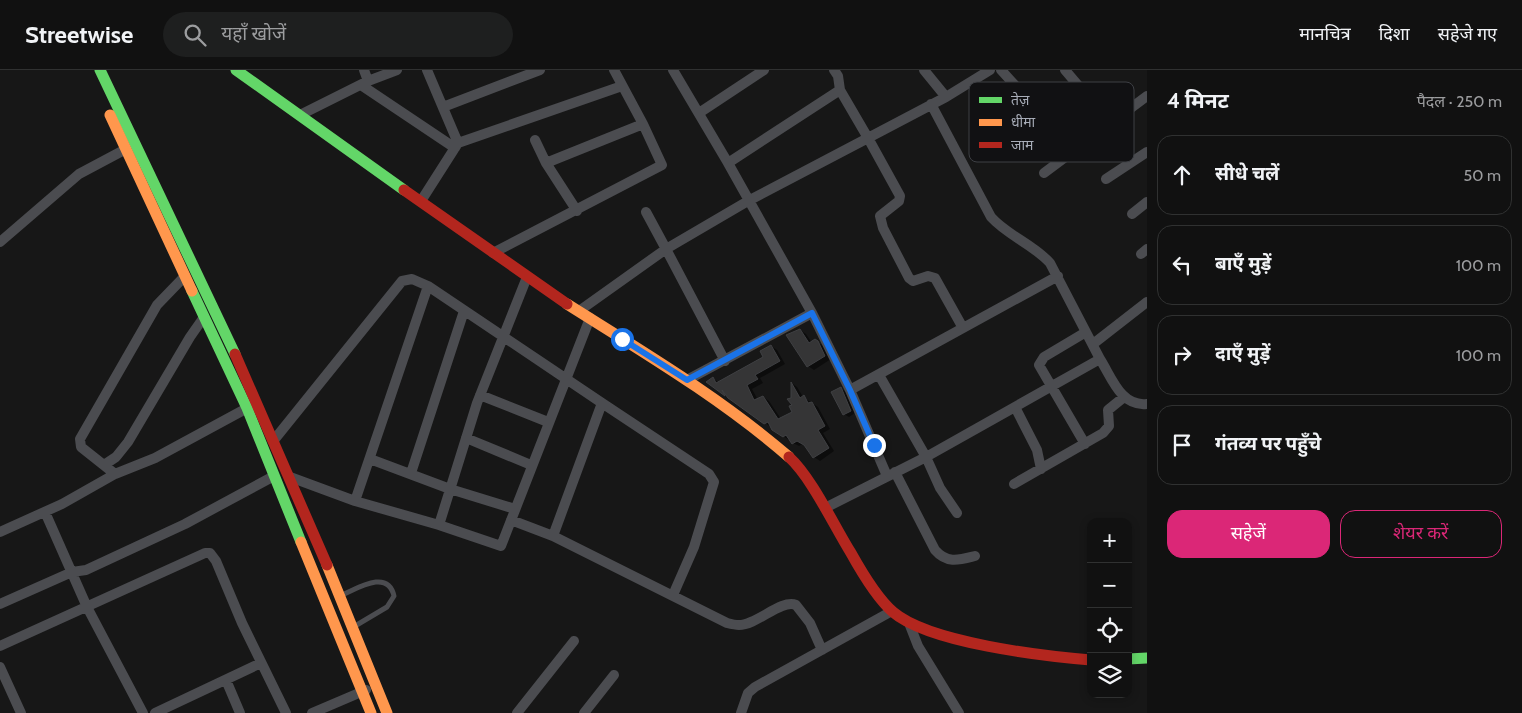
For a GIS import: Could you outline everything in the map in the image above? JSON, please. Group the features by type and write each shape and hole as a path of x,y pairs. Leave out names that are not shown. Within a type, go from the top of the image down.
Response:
{"main road":[{"path":"88,70 149,196 247,408 371,713"},
{"path":"100,70 159,190 258,404 290,476 387,713"},
{"path":"236,70 527,277 687,380 769,440 792,460 806,478 858,566 892,611 909,622 944,635 996,648 1037,655 1087,660"},
{"path":"149,196 159,190"},
{"path":"1132,659 1147,658"}],"street":[{"path":"364,70 365,83"},
{"path":"300,115 365,83 397,70"},
{"path":"427,70 443,107 456,145"},
{"path":"443,107 540,70"},
{"path":"493,253 577,211 662,165 644,124 614,70"},
{"path":"672,70 728,162 812,313 891,474 935,550 942,558 950,560 975,556"},
{"path":"699,113 764,70"},
{"path":"834,70 838,76 840,90 900,196 899,201 880,216 883,228 909,278 913,281 928,276 935,278 963,328"},
{"path":"924,70 946,97"},
{"path":"970,82 990,70"},
{"path":"1001,70 1012,82"},
{"path":"1066,70 1076,82"},
{"path":"365,83 456,145"},
{"path":"579,311 666,249 748,201 946,97 969,83"},
{"path":"421,201 456,145 622,86"},
{"path":"728,162 840,90"},
{"path":"1134,106 1147,96"},
{"path":"931,104 991,217 999,225 1041,252 1058,276 1100,359 1124,397 1135,404 1147,404"},
{"path":"546,163 644,124"},
{"path":"535,140 546,163 577,211"},
{"path":"0,242 79,174 126,149"},
{"path":"1134,161 1147,152"},
{"path":"1044,172 1059,162"},
{"path":"1106,179 1132,162"},
{"path":"1132,214 1147,202"},
{"path":"646,212 725,361"},
{"path":"115,474 81,447 80,439 158,305 185,276"},
{"path":"850,390 1058,276"},
{"path":"439,525 480,395 527,277"},
{"path":"274,440 402,281 412,279 428,286 709,474 714,482 694,547 673,595"},
{"path":"354,500 370,459 428,286"},
{"path":"1093,344 1146,302"},
{"path":"411,473 464,310"},
{"path":"687,380 812,313"},
{"path":"104,465 116,457 128,442 190,337 204,317"},
{"path":"290,476 354,500 439,525 501,546 531,465 590,318"},
{"path":"1085,444 1041,370 1040,361 1086,332"},
{"path":"825,508 926,457 1100,359"},
{"path":"879,375 926,457 940,488 957,513"},
{"path":"480,395 548,422"},
{"path":"1014,484 1106,430 1109,426 1108,410 1124,397"},
{"path":"553,536 602,403"},
{"path":"2,529 46,512 115,474 155,458 247,408 258,404"},
{"path":"1015,407 1037,450 1040,469"},
{"path":"466,438 531,465"},
{"path":"370,459 450,489 515,509"},
{"path":"0,604 72,572 86,570 185,524 274,476"},
{"path":"46,512 87,607 143,713"},
{"path":"511,520 553,536 727,623 740,625 752,622 787,604 796,605 810,623 822,650"},
{"path":"0,646 210,553 216,561 261,663 286,713"},
{"path":"741,713 748,693 892,611"},
{"path":"909,622 918,646 959,713"},
{"path":"517,713 574,640"},
{"path":"155,713 261,663"},
{"path":"0,667 21,713"},
{"path":"584,713 614,675"},
{"path":"226,680 240,713"},
{"path":"312,713 376,686"}],"lane":[{"path":"339,596 380,581 389,584 393,589 394,596 387,607 352,628"}],"building":[{"path":"800,329 809,343 815,339 818,341 825,356 807,367 786,335"},
{"path":"771,345 780,361 755,375 758,379 747,385 754,400 763,396 778,419 792,412 789,406 792,405 787,399 791,398 791,382 800,398 804,395 808,403 812,402 825,426 818,430 829,448 813,458 804,445 797,441 792,444 786,435 783,437 772,430 768,422 764,424 728,398 722,390 725,396 706,382 713,377 716,383 763,357 760,351"},
{"path":"841,387 851,411 843,415 831,392"}],"traffic: fast":[{"path":"100,70 235,354"},
{"path":"236,70 404,190"},
{"path":"192,291 247,408 301,542"},
{"path":"1132,659 1147,658"}],"traffic: slow":[{"path":"110,115 192,291"},
{"path":"567,304 709,395 789,457"},
{"path":"301,542 371,713"},
{"path":"327,565 387,713"}],"traffic: jam":[{"path":"404,190 567,304"},
{"path":"235,354 327,565"},
{"path":"789,457 798,466 814,489 870,584 893,612 910,623 959,640 1017,651 1087,660"}],"route":[{"path":"622,339 687,380 812,313 850,390 874,445"}]}
